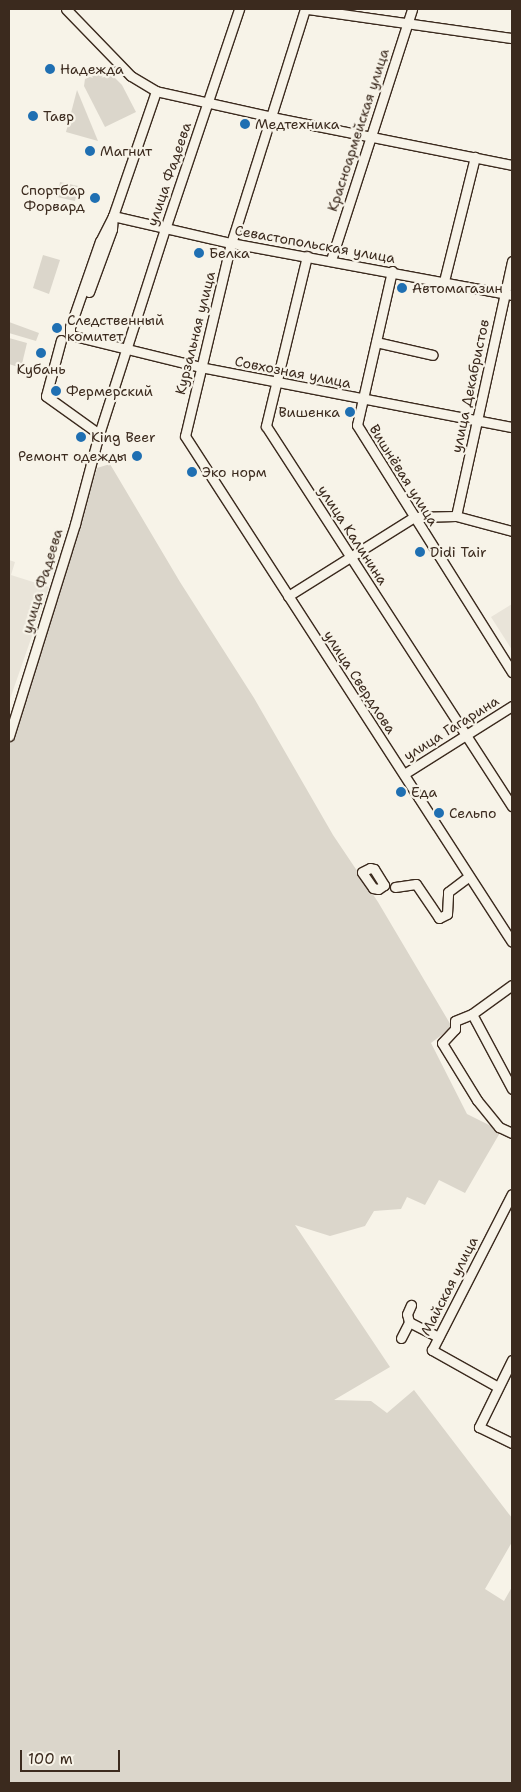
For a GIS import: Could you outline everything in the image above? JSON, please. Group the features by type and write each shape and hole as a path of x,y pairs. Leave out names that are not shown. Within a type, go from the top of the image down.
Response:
{"street":[{"path":"66,9 80,21"},
{"path":"70,9 131,76 156,91 272,117 512,165"},
{"name":"улица Фадеева","path":"9,736 75,524 99,434 239,9"},
{"path":"306,9 512,38"},
{"name":"Курзальная улица","path":"185,436 231,243 306,9"},
{"name":"Красноармейская улица","path":"331,260 412,9"},
{"path":"113,216 156,91"},
{"path":"444,281 475,157"},
{"name":"Севастопольская улица","path":"113,216 231,243 392,271 508,294"},
{"name":"Совхозная улица","path":"113,216 112,229 76,328 71,333 200,367 512,427"},
{"name":"улица Калинина","path":"307,256 266,426 512,806"},
{"name":"улица Декабристов","path":"456,516 476,420 508,294 512,262"},
{"name":"Вишнёвая улица","path":"392,271 357,425 512,672"},
{"path":"61,340 46,396 99,434"},
{"path":"376,342 432,355"},
{"name":"улица Свердлова","path":"185,436 512,942"},
{"path":"288,596 414,517 456,516 509,530 512,538"},
{"name":"улица Гагарина","path":"404,774 512,706"},
{"path":"395,887 416,884 440,918 447,914 448,892 469,876"},
{"path":"512,985 472,1014 455,1021 455,1029 442,1042 478,1100 499,1127 512,1133"},
{"path":"472,1014 512,1089"},
{"name":"Майская улица","path":"498,1387 432,1350 512,1194"},
{"path":"401,1338 409,1322 407,1314 411,1304"},
{"path":"409,1322 438,1337"},
{"path":"512,1360 479,1427 512,1444"}],"shaded area":[{"path":"106,69 122,85 136,112 105,127 84,86 85,79"},
{"path":"77,90 98,141 66,132"},
{"path":"60,182 78,186 75,201 57,197"},
{"path":"43,255 60,260 49,294 33,288"},
{"path":"9,322 39,333 36,341 9,333"},
{"path":"9,338 27,343 21,368 9,364"},
{"path":"110,464 180,582 254,698 333,835 378,902 452,1027 431,1043 467,1114 501,1131 465,1193 439,1180 425,1205 407,1197 401,1209 374,1211 365,1226 330,1236 295,1225 390,1367 334,1400 371,1401 387,1413 414,1390 512,1518 512,1542 485,1589 504,1601 512,1587 512,1783 9,1783 9,747 97,468"},
{"path":"9,560 15,562 11,575 49,587 9,702"},
{"path":"512,604 512,650 491,617"}],"place":[{"name":"Надежда","path":"50,69"},
{"name":"Тавр","path":"33,116"},
{"name":"Медтехника","path":"245,124"},
{"name":"Магнит","path":"90,151"},
{"name":"Спортбар Форвард","path":"95,198"},
{"name":"Белка","path":"199,253"},
{"name":"Автомагазин","path":"402,288"},
{"name":"Следственный комитет","path":"57,328"},
{"name":"Кубань","path":"41,353"},
{"name":"Фермерский","path":"56,391"},
{"name":"Вишенка","path":"350,412"},
{"name":"King Beer","path":"81,437"},
{"name":"Ремонт одежды","path":"137,456"},
{"name":"Эко норм","path":"192,472"},
{"name":"Didi Tair","path":"420,552"},
{"name":"Еда","path":"401,792"},
{"name":"Сельпо","path":"439,813"}]}
